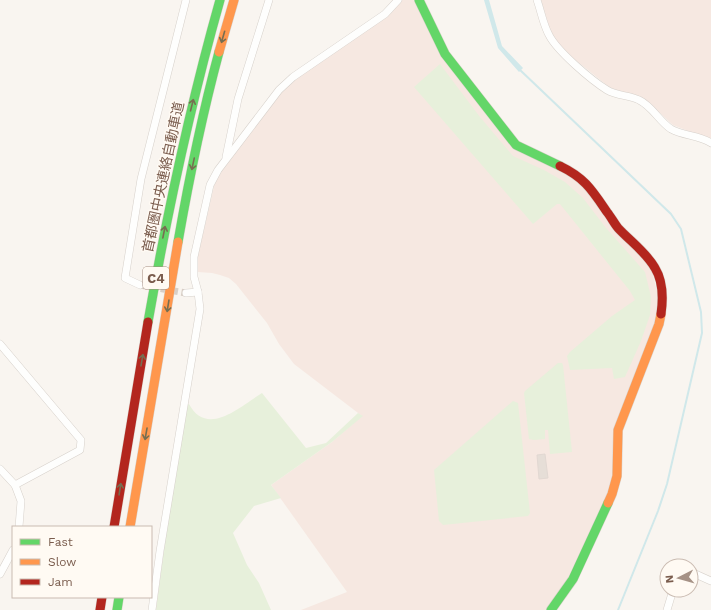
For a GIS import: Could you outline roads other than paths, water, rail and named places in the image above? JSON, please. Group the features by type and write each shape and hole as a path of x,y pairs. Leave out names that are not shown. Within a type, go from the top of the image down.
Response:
{"main road":[{"name":"首都圏中央連絡自動車道","path":"114,526 164,232 181,150 220,0"},
{"name":"首都圏中央連絡自動車道","path":"130,526 186,198 211,82 234,0"},
{"path":"419,0 445,54 516,145 573,172 582,180 592,190 606,213 617,227 641,250 650,261 656,269 659,279 662,305 659,324 618,430 617,476 612,494 573,580 551,610"},
{"path":"100,610 102,598"},
{"path":"117,610 119,598"}],"street":[{"path":"140,285 125,278 141,179 186,0"},
{"path":"226,159 238,99 269,0"},
{"path":"152,610 160,551 200,309 194,277 194,257 210,185 226,159 280,90 289,81 385,14 398,0"},
{"path":"537,0 549,36 563,53 593,79 607,90 639,100 670,128 711,143"},
{"path":"186,292 198,292"},
{"path":"0,344 81,440 80,450 15,485"},
{"path":"0,469 15,485 21,501 19,526"},
{"path":"0,574 12,552"},
{"path":"699,575 711,580"},
{"path":"667,610 671,598"}],"water":[{"path":"484,0 489,0 502,46 523,68 519,72 498,48"}],"waterway":[{"path":"519,69 671,214 681,229 701,312 702,333 667,484 658,511 618,610"}],"tunnel":[{"path":"140,285 186,293"}]}
